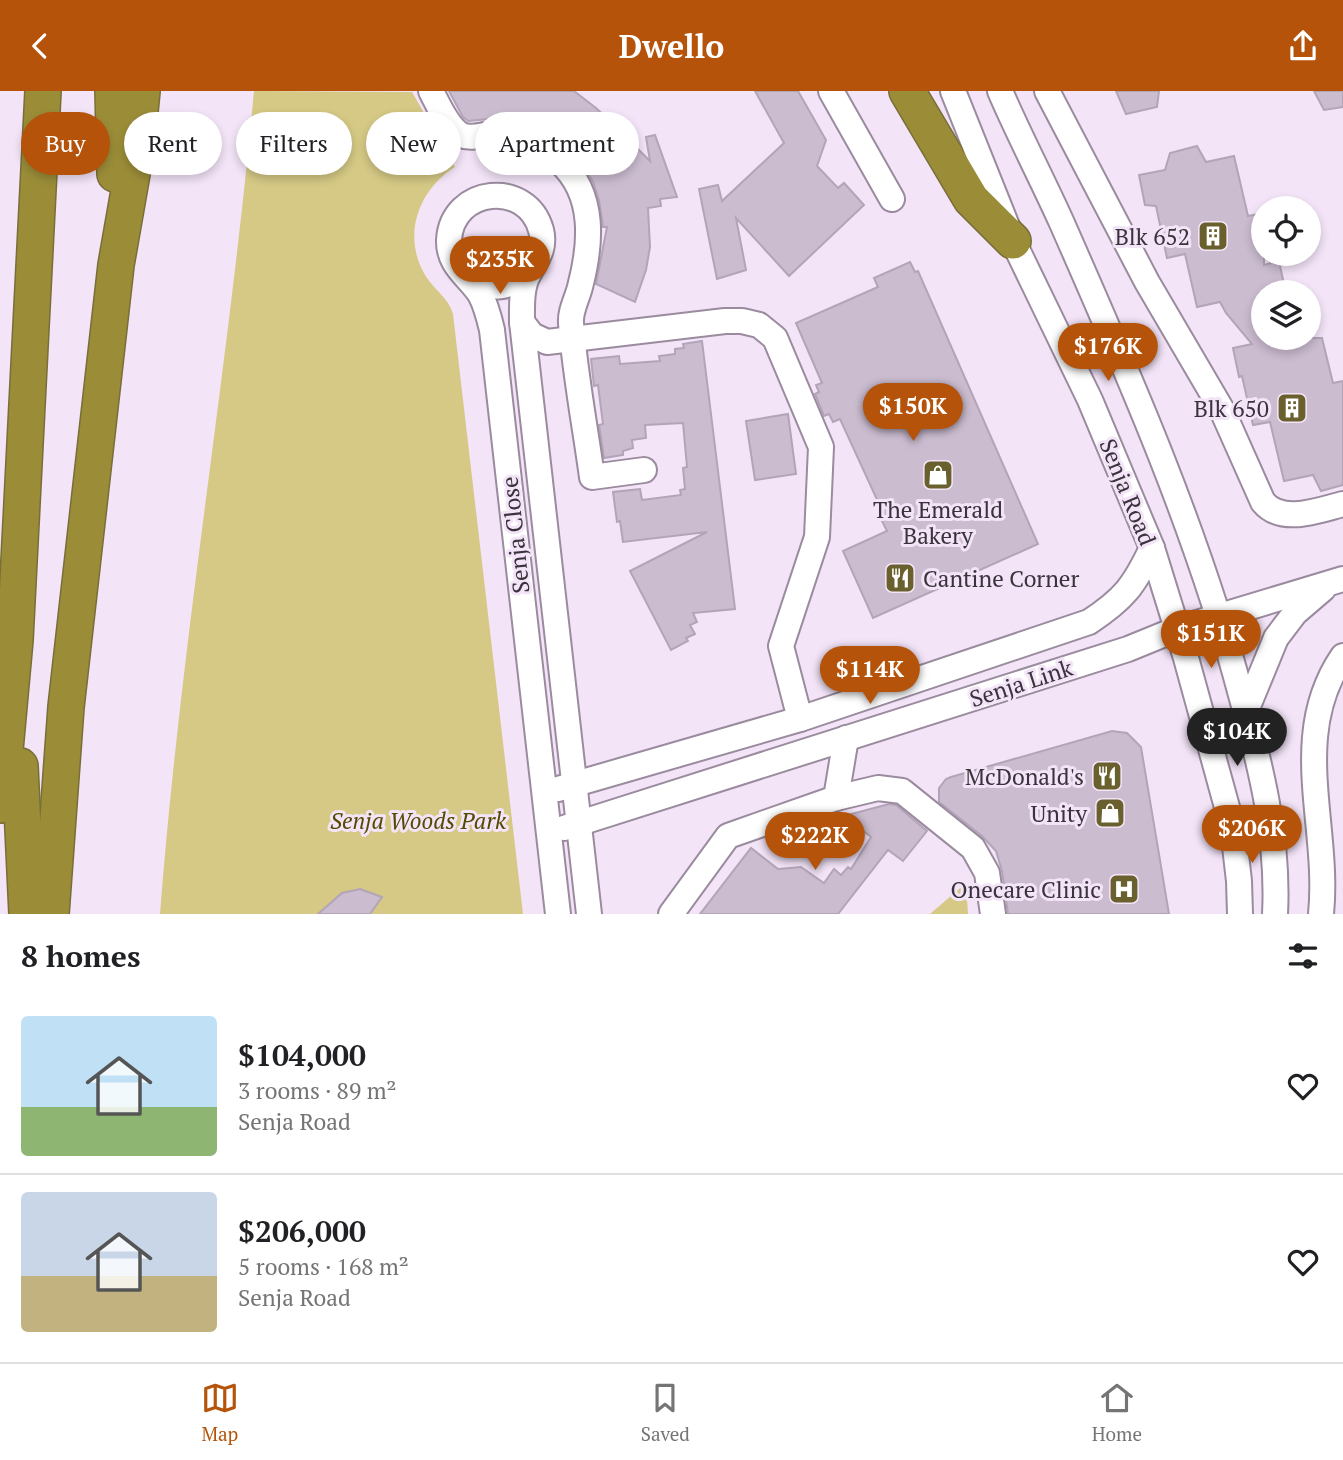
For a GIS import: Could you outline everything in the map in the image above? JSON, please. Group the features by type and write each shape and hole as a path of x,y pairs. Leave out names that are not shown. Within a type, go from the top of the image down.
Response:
{"highway":[{"path":"0,805 15,640 43,91"},
{"path":"113,91 116,265"},
{"path":"51,914 66,707 116,265 136,151 142,91"},
{"path":"907,91 971,199 1013,241"},
{"path":"15,640 27,914"}],"street":[{"path":"431,91 442,112 461,134 470,137 498,133 517,138 551,154 575,180 586,208 589,230 585,266 571,318 592,477 644,470"},
{"path":"831,91 892,199"},
{"name":"Senja Road","path":"953,91 1013,241 1090,400 1152,548 1233,829 1240,914"},
{"name":"Senja Road","path":"1000,91 1060,220 1144,414 1219,616 1246,711 1270,814 1276,888 1275,914"},
{"path":"1047,91 1147,282 1222,410 1263,502 1275,511 1292,515 1343,504"},
{"name":"Senja Close","path":"558,914 492,330 481,297 471,281 459,271 452,258 449,242 451,227 458,213 469,203 484,196 499,194 527,206 542,232 542,248 537,263 528,275 522,304 522,322 589,914"},
{"path":"471,281 485,287 500,288 515,284 528,275"},
{"path":"522,322 532,335 547,342 742,321 765,328 780,345 821,447 817,537 781,646 800,719"},
{"path":"527,369 547,342"},
{"name":"Senja Link","path":"575,786 800,719 1089,622 1126,594 1137,580 1152,548"},
{"path":"1246,711 1276,638 1296,613 1337,580"},
{"name":"Senja Link","path":"579,825 1128,649 1177,629 1337,580"},
{"path":"1321,914 1323,890 1312,754 1323,693 1343,656"},
{"path":"836,798 846,738"},
{"path":"544,793 575,786"},
{"path":"671,914 728,836 836,798 878,788 902,791 973,848 987,873 993,914"},
{"path":"549,832 579,825"}],"green space":[{"name":"Senja Woods Park","path":"254,91 412,92 423,112 366,112 366,175 445,175 431,188 423,201 415,230 415,245 425,275 448,303 453,314 523,914 160,914 180,708 246,175 352,175 352,112 252,112"},
{"path":"966,883 968,914 930,914"}],"building":[{"path":"449,91 574,91 600,112 475,112 475,120 468,121"},
{"path":"755,91 798,91 826,140 817,166 838,188 844,183 864,205 789,276 736,218 746,270 717,279 699,189 718,185 722,201 784,143"},
{"path":"1116,91 1159,91 1157,107 1126,114"},
{"path":"1314,91 1343,91 1343,107 1324,110"},
{"path":"655,135 677,197 660,199 661,206 648,208 650,247 646,270 635,302 596,284 607,227 603,227 593,182 589,175 639,175 639,150 650,161 646,137"},
{"path":"1197,146 1206,162 1234,156 1248,216 1251,215 1251,266 1280,266 1283,280 1251,280 1251,343 1220,302 1197,307 1185,254 1167,258 1156,206 1145,205 1139,175 1165,170 1170,153"},
{"path":"910,262 915,272 918,271 1038,544 873,618 843,551 887,531 881,519 885,517 840,419 833,422 829,414 824,416 815,394 819,392 816,385 822,383 796,323 878,287 874,278"},
{"path":"1322,338 1333,383 1343,381 1343,485 1321,491 1313,475 1284,481 1270,422 1253,425 1233,348 1251,344 1251,350 1321,350"},
{"path":"702,341 735,609 693,613 697,622 690,625 695,634 671,650 630,571 707,532 623,542 613,492 640,489 642,500 681,495 680,490 685,489 683,468 687,467 683,423 645,425 646,438 632,440 633,448 623,451 623,455 604,458 599,425 603,424 598,385 594,386 591,359 619,356 620,364 660,361 659,356 675,354 675,349 684,348 683,344"},
{"path":"788,414 796,474 755,480 746,421"},
{"path":"1112,731 1127,733 1141,747 1169,914 1008,914 1002,871 996,851 982,836 939,802 939,788 951,777"},
{"path":"889,804 896,805 927,831 903,861 888,850 838,914 700,914 751,848 778,869 801,867 824,883 834,869 841,875 848,867 851,869 871,837 844,816"},
{"path":"360,889 382,897 370,914 318,914 342,893"}],"place":[{"name":"Blk 652","path":"1213,236"},
{"name":"Blk 650","path":"1292,408"},
{"name":"The Emerald Bakery","path":"938,475"},
{"name":"Cantine Corner","path":"900,578"},
{"name":"McDonald's","path":"1107,776"},
{"name":"Unity","path":"1110,813"},
{"name":"Onecare Clinic","path":"1124,889"}]}
